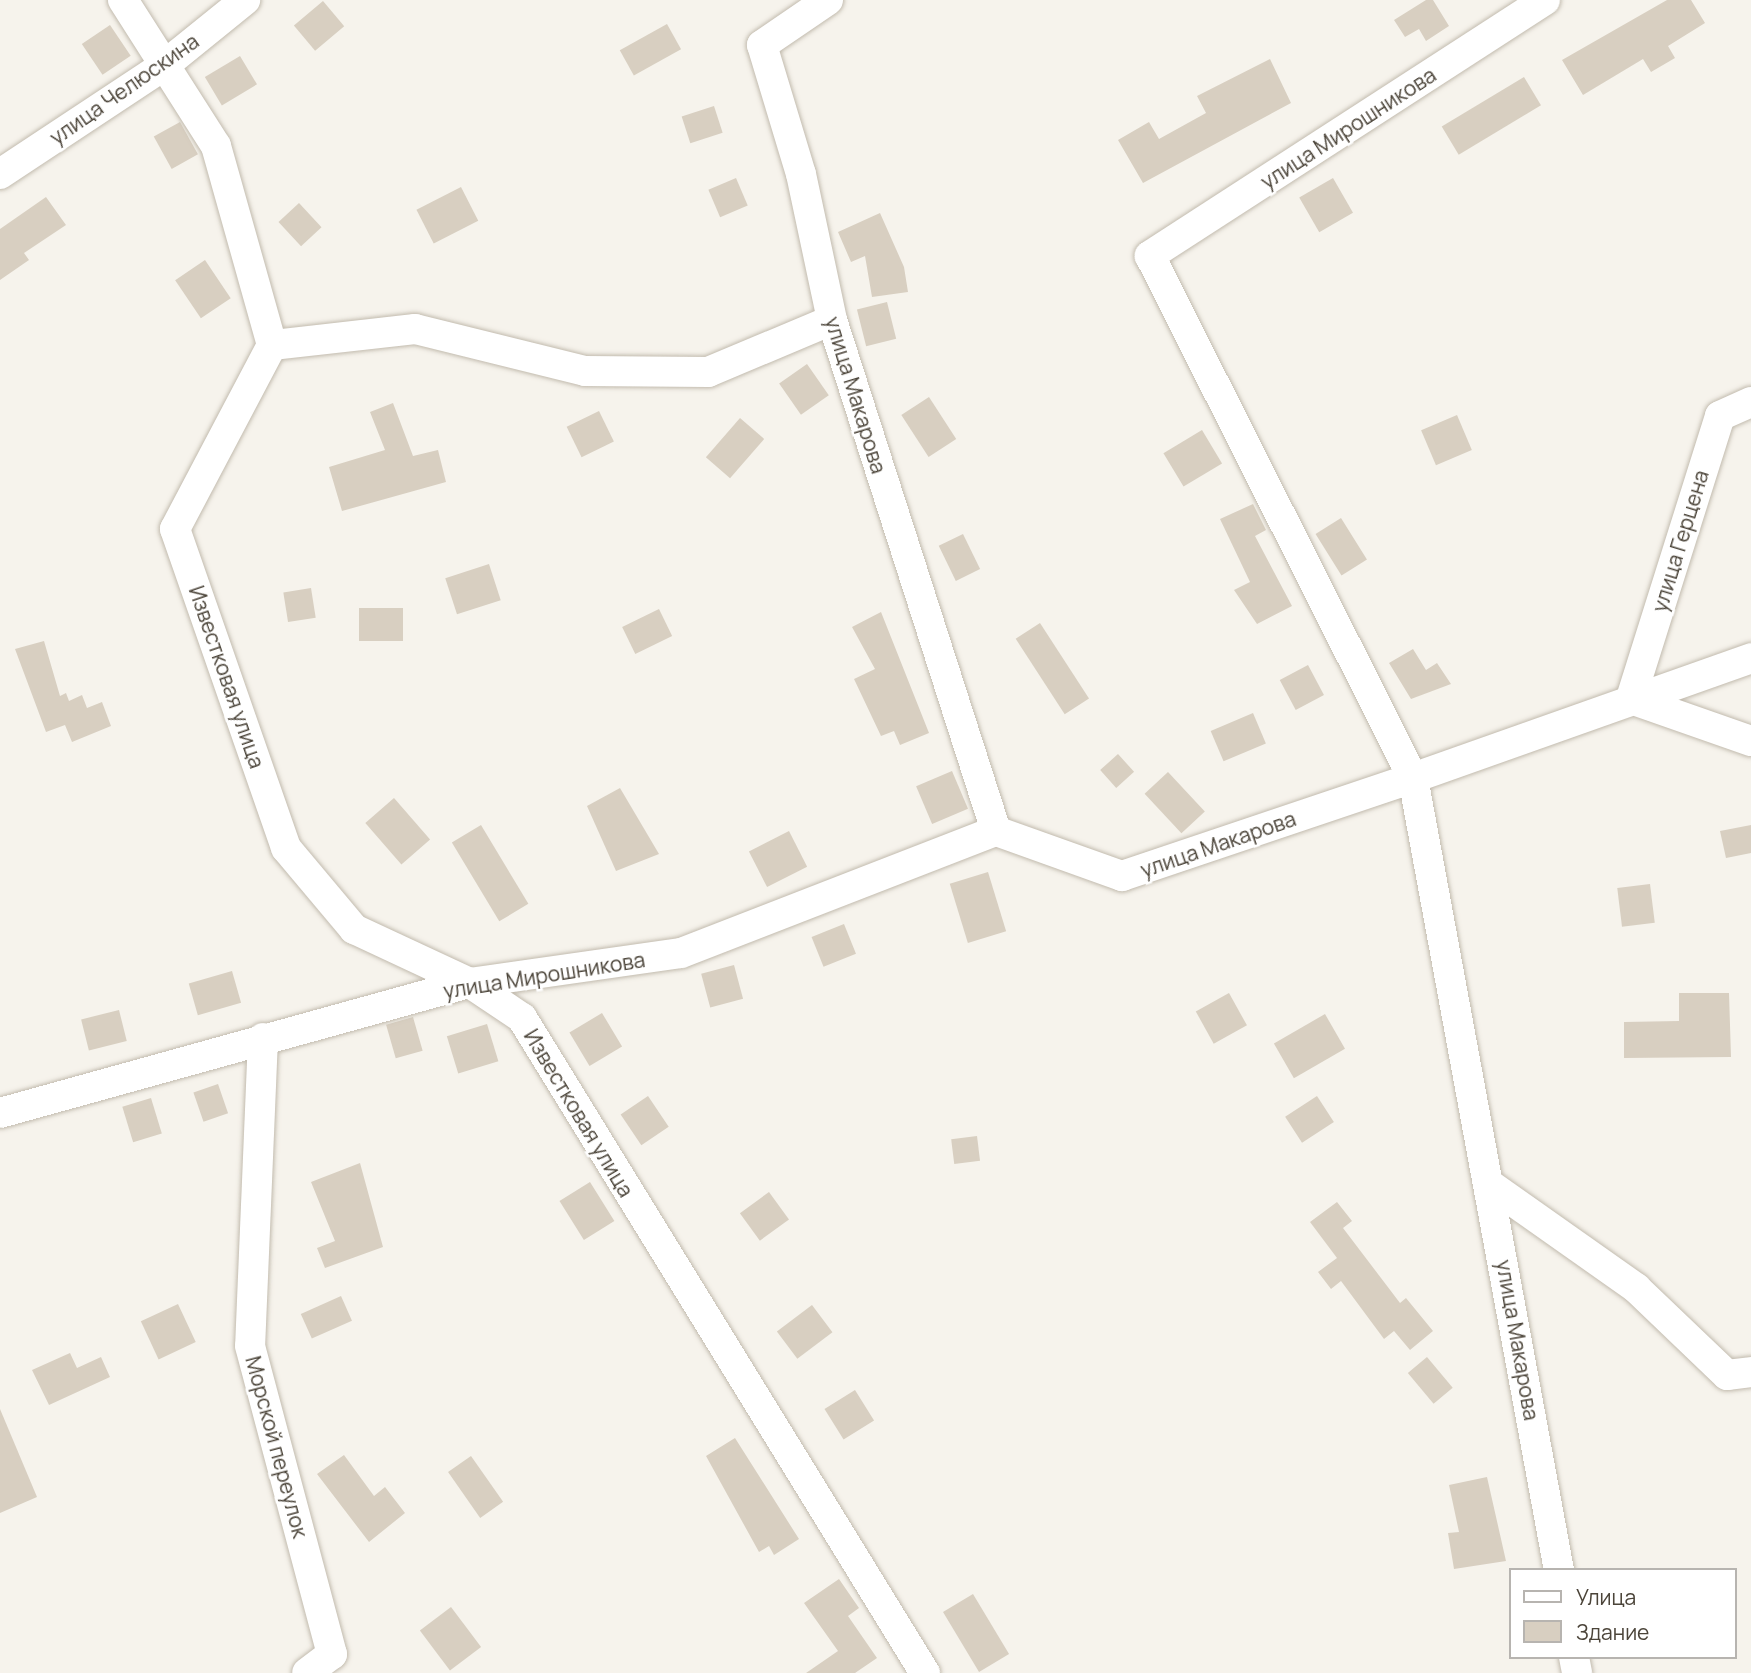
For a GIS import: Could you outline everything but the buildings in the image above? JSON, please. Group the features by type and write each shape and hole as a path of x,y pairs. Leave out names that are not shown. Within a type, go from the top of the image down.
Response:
{"street":[{"path":"124,0 216,146 272,345 415,329 585,371 708,372 832,320"},
{"name":"улица Челюскина","path":"0,174 166,64 245,0"},
{"name":"улица Макарова","path":"828,0 762,46 801,174 832,320 996,831 1122,876 1413,778 1559,1568"},
{"name":"улица Мирошникова","path":"1413,778 1150,256 1533,3"},
{"name":"Известковая улица","path":"272,345 175,529 286,848 354,929 470,983 522,1018 925,1673"},
{"name":"улица Герцена","path":"1631,699 1720,416 1751,402"},
{"path":"1413,778 1631,699 1751,659"},
{"path":"1631,699 1751,741"},
{"name":"улица Мирошникова","path":"0,1113 263,1038 470,983 681,953 996,831"},
{"name":"Морской переулок","path":"263,1038 250,1346 332,1654 307,1673"},
{"path":"1490,1185 1636,1289 1727,1375 1751,1372"}]}
